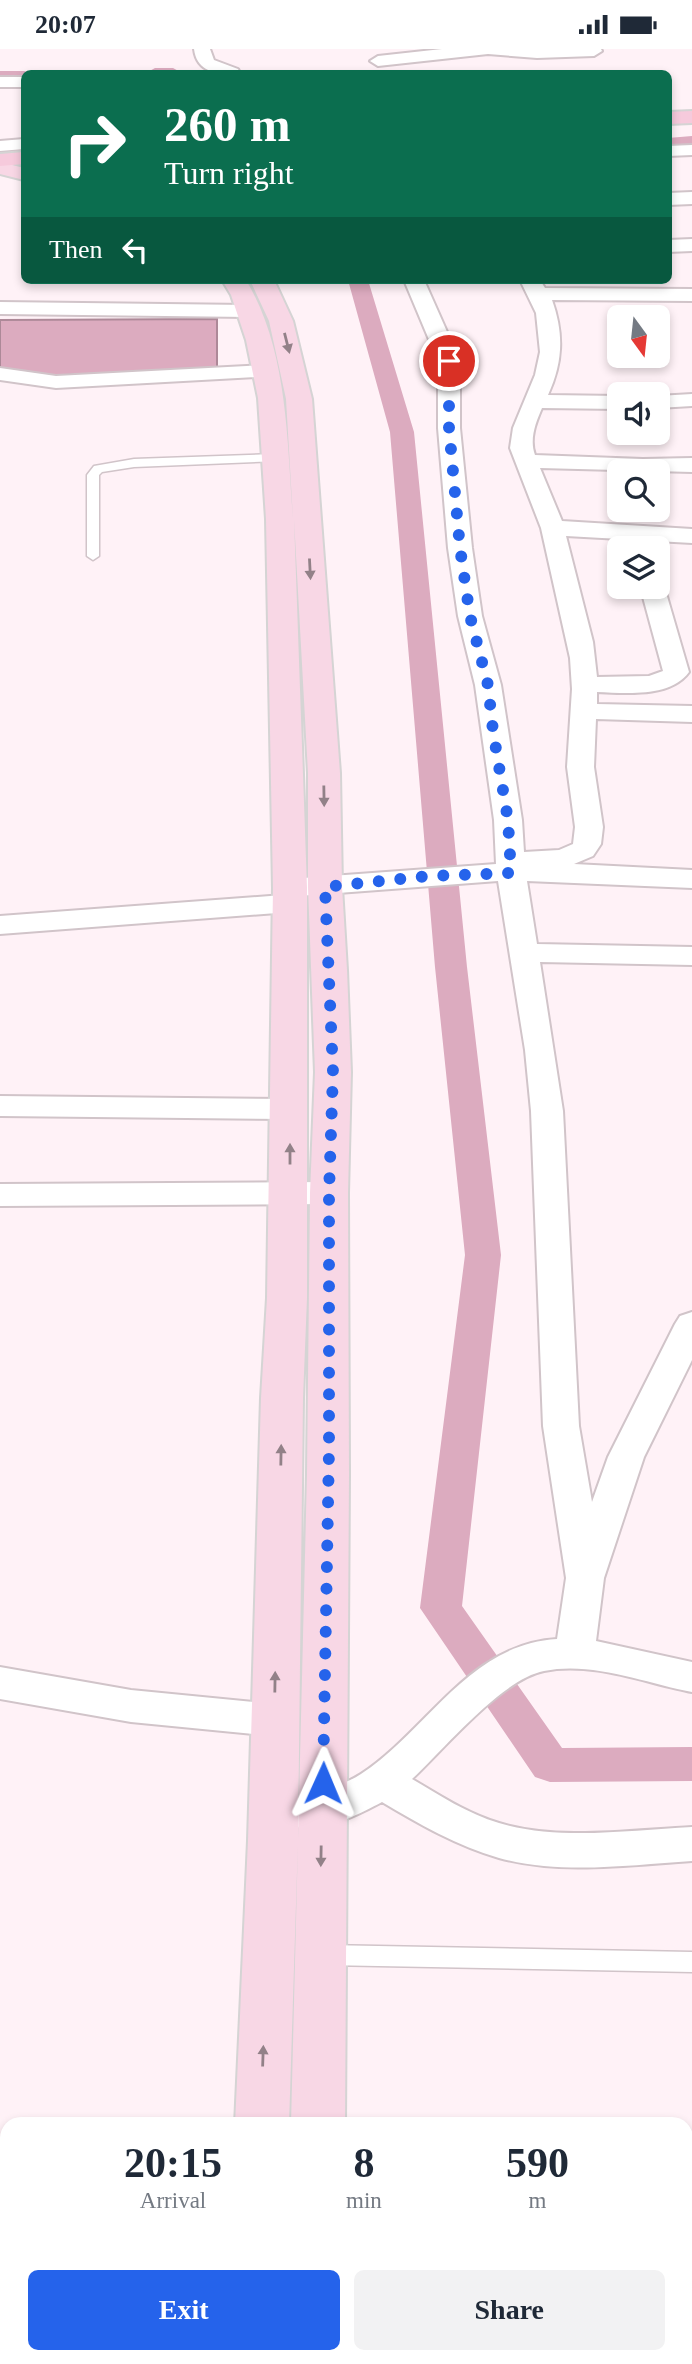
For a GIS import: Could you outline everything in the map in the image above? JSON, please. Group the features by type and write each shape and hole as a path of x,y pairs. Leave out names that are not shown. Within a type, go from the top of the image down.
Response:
{"highway":[{"path":"672,118 692,117"},
{"path":"672,127 692,125"}],"main road":[{"path":"248,290 271,398 302,892 333,1072 329,1193 329,1447 318,2117"},
{"path":"248,290 281,321 299,399 324,773 302,892 290,1109 273,1819 262,2117"}],"street":[{"path":"202,49 205,60 212,67 222,70"},
{"path":"380,67 397,49"},
{"path":"380,67 488,49 597,56"},
{"path":"0,82 21,82"},
{"path":"0,146 21,144"},
{"path":"672,151 692,150"},
{"path":"672,199 692,198"},
{"path":"672,246 692,244"},
{"path":"416,284 449,361 450,440 460,548 470,616 488,685 508,820 504,869 524,953 547,1111 561,1426 585,1578"},
{"path":"0,925 504,869 562,858 585,848 589,835 582,779 585,684 583,657 552,528 525,461 521,435 548,373 550,353 549,331 535,287 692,295"},
{"path":"0,308 248,290"},
{"path":"0,375 56,382 266,371"},
{"path":"670,401 692,400"},
{"path":"534,401 607,403"},
{"path":"525,461 643,466 692,465"},
{"path":"552,528 607,536"},
{"path":"670,538 692,536"},
{"path":"585,684 665,682 673,678 681,650 658,599"},
{"path":"584,711 692,714"},
{"path":"504,869 621,873 686,879 692,853"},
{"path":"524,953 692,956"},
{"path":"0,1106 290,1109"},
{"path":"0,1195 289,1191 329,1193"},
{"path":"575,1654 585,1578 625,1457 692,1324"},
{"path":"273,1819 322,1810 382,1782 440,1725 510,1666 543,1655 575,1654 692,1677"},
{"path":"0,1683 131,1706 274,1720"},
{"path":"382,1782 455,1824 499,1840 547,1847 692,1844"}],"lane":[{"path":"93,556 93,475 99,469 134,463 275,458"},
{"path":"319,1955 692,1962"}],"shaded area":[{"path":"217,319 217,369 38,376 0,372 0,320"}],"waterway":[{"path":"0,76 21,76"},
{"path":"672,144 692,142"},
{"path":"359,284 402,432 451,967 483,1255 441,1608 550,1765 692,1764"}],"route":[{"path":"323,1783 329,1449 329,1193 333,1072 325,887 428,876 511,873 508,820 488,685 470,616 460,548 452,479 449,361"}]}
